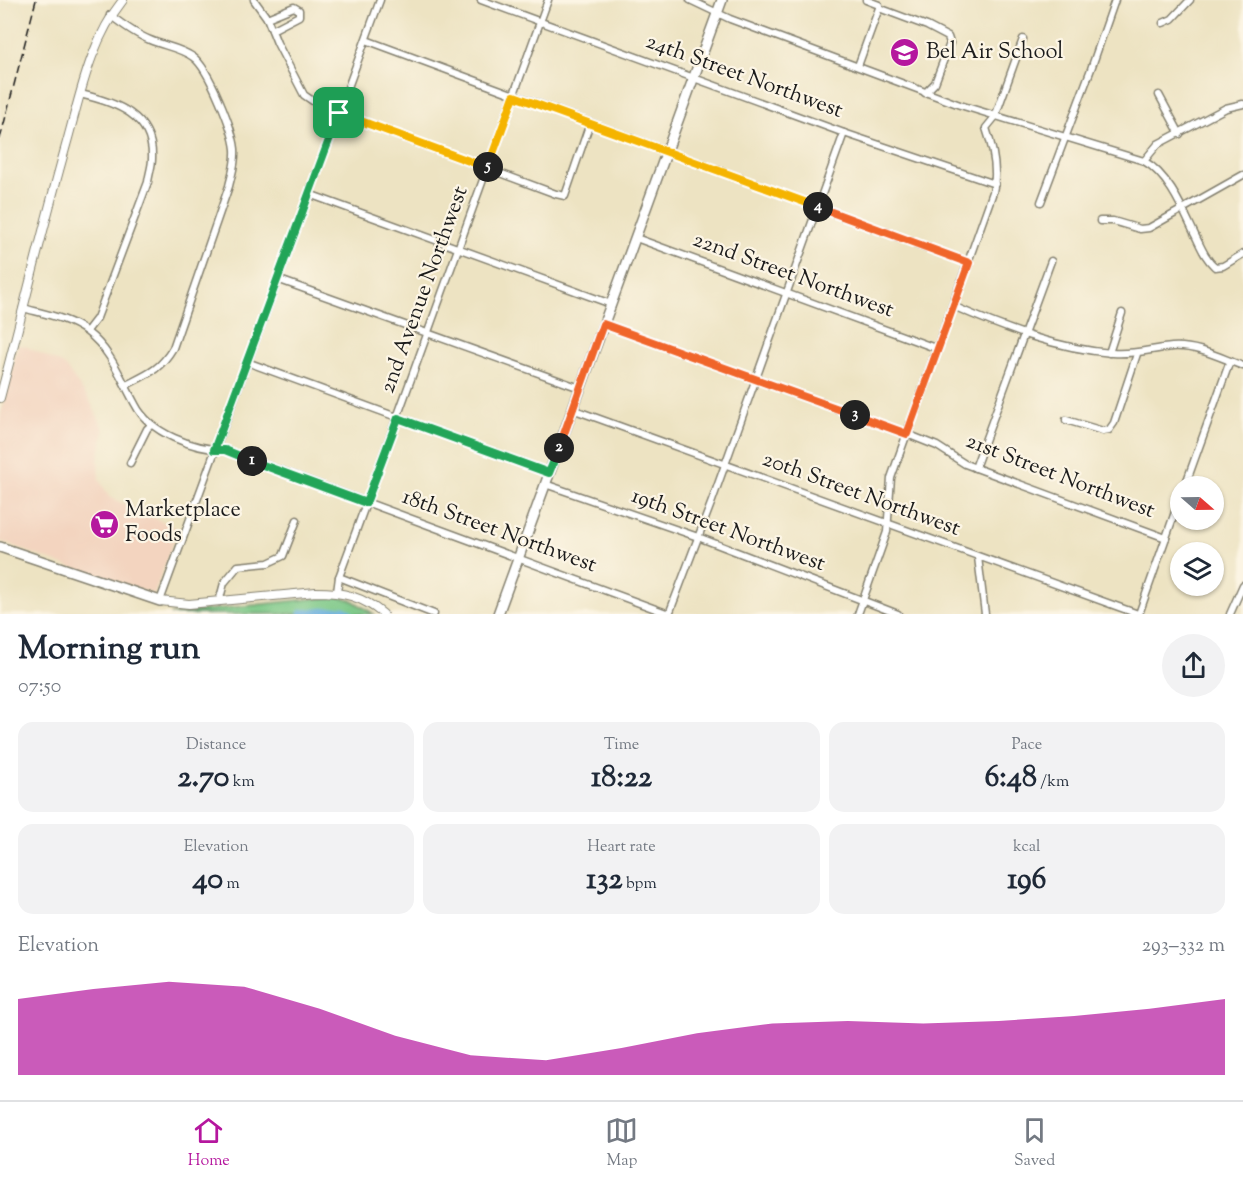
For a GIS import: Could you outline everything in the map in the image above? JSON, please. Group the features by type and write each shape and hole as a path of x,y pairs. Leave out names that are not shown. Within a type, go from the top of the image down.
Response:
{"main road":[{"path":"498,614 722,0"},
{"path":"0,547 160,601"}],"street":[{"path":"254,0 267,18 277,43 304,95 320,106 488,168 565,196 590,123"},
{"path":"380,0 160,601 189,604 337,592 363,599 384,614"},
{"name":"24th Street Northwest","path":"481,0 844,133 995,184"},
{"name":"2nd Avenue Northwest","path":"337,592 339,577 548,0"},
{"path":"690,0 730,19 926,93 995,117 1144,161 1162,176 1208,261 1215,267 1223,266 1243,254"},
{"path":"866,0 948,37 950,43 935,83 926,93"},
{"path":"1041,202 1091,69 1114,0"},
{"path":"1163,22 1172,19 1190,0"},
{"path":"0,398 80,94 99,36 121,1"},
{"path":"858,66 879,4"},
{"path":"267,18 289,8 294,7 299,10 299,16 295,19 272,30"},
{"path":"111,15 135,33 196,58 207,71 235,147 235,164 229,186 173,348 164,364 126,385"},
{"path":"858,614 888,524 891,478 969,263 995,184 993,152 986,128 995,117 1023,39"},
{"path":"366,40 969,263"},
{"path":"80,94 113,103 131,111 150,139 152,159 148,182 97,318 87,331"},
{"path":"1159,95 1180,134"},
{"path":"1144,161 1158,144 1226,108 1243,104"},
{"path":"669,614 844,133"},
{"path":"1100,221 1113,221 1144,230 1243,175"},
{"path":"309,194 611,304"},
{"name":"22nd Street Northwest","path":"636,238 938,349"},
{"path":"975,468 1051,261"},
{"path":"277,279 580,388"},
{"path":"953,306 1065,346 1109,353 1137,354 1174,347 1191,348 1243,366"},
{"path":"23,308 59,317 87,331 101,345 126,385 135,406 151,425 130,464"},
{"path":"1109,353 1122,312"},
{"name":"21st Street Northwest","path":"603,324 907,434 937,446 965,464 1166,538"},
{"path":"1066,420 1103,431 1109,430 1114,423 1137,354"},
{"path":"1189,476 1230,361"},
{"path":"247,362 549,473"},
{"name":"20th Street Northwest","path":"572,409 1138,614"},
{"name":"18th Street Northwest","path":"151,425 175,437 214,450 225,450 669,614"},
{"name":"19th Street Northwest","path":"545,484 698,537 898,614"},
{"path":"219,602 224,584 237,566 268,563 283,556 297,520"},
{"path":"1138,614 1170,527"},
{"path":"978,557 985,614"},
{"path":"339,577 434,614"},
{"path":"1230,614 1243,585"}],"shaded area":[{"path":"18,345 25,346 64,365 90,401 104,430 98,459 99,479 109,497 178,529 154,594 61,564 0,541 0,418"}],"green space":[{"path":"337,596 352,600 374,614 170,614"}],"waterway":[{"path":"302,614 343,611 349,614"}],"railway":[{"path":"0,139 36,0"}],"place":[{"name":"Bel Air School","path":"905,53"},
{"name":"Marketplace Foods","path":"104,524"}],"route":[{"path":"514,96 969,263 907,434 603,324 549,473 398,418 366,503 225,450 214,450 339,113 488,168 514,96"}]}
